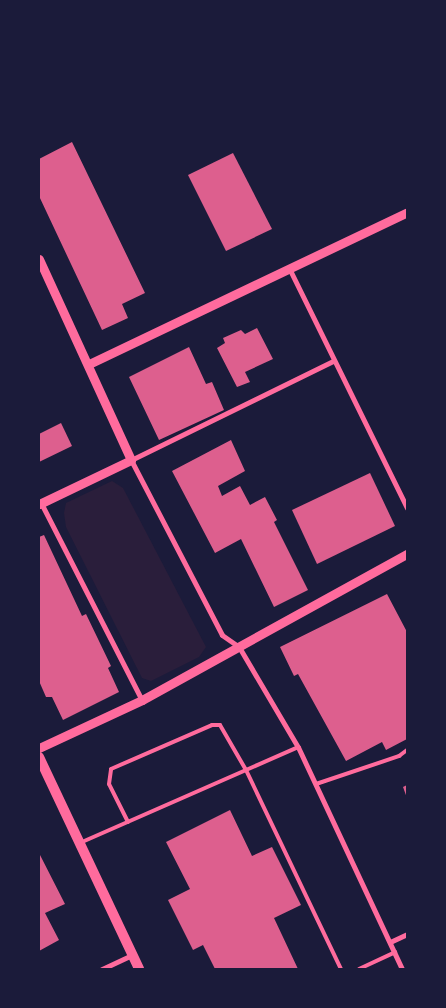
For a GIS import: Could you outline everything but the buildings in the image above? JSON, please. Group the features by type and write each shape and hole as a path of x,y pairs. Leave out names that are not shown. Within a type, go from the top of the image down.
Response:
{"main road":[{"path":"39,757 139,969"}],"street":[{"path":"89,364 407,212"},
{"path":"39,259 89,364 131,460 222,635 239,647 298,747 402,969"},
{"path":"289,268 407,508"},
{"path":"142,700 40,503 333,360"},
{"path":"39,748 142,700 407,554"},
{"path":"390,942 407,934"},
{"path":"102,969 132,955"}],"lane":[{"path":"128,822 109,784 108,775 111,769 216,724 220,726 246,770 341,969"},
{"path":"80,843 298,747"},
{"path":"316,784 399,756 407,750"},
{"path":"359,969 394,952"}],"shaded area":[{"path":"112,481 123,488 206,647 199,657 151,681 142,678 66,527 64,513 66,503"}]}
